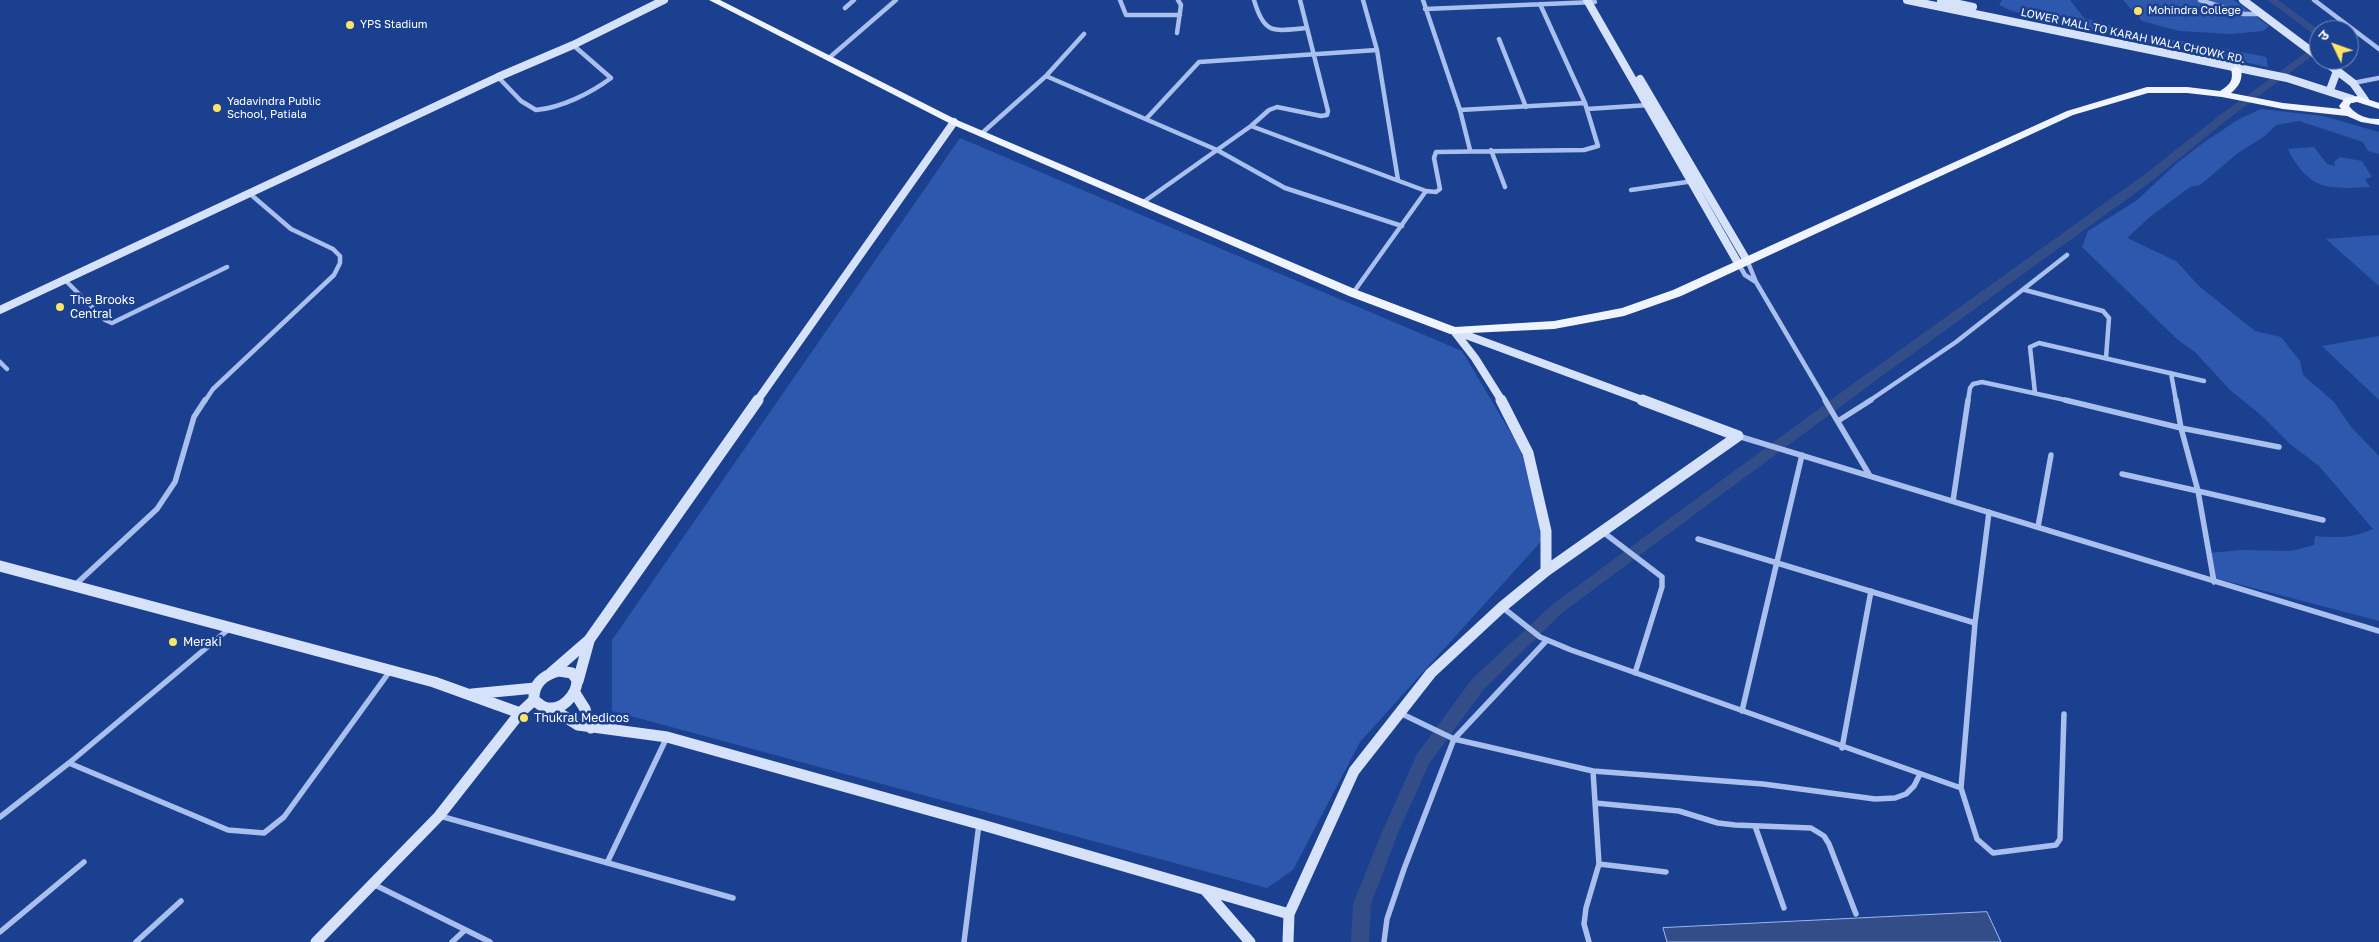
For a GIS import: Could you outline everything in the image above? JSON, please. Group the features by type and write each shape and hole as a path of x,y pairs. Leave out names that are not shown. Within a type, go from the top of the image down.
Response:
{"main road":[{"path":"713,0 954,122 1353,293 1454,331 1554,325 1624,312 1677,293 1742,261 2070,112 2147,90 2187,90 2323,112 2350,113"},
{"path":"2227,95 2239,77 2236,69"},
{"path":"2379,106 2365,100 2352,99 2348,100 2344,106 2350,113 2362,119 2379,122"}],"street":[{"path":"0,310 498,77 573,45 664,0"},
{"path":"845,8 854,0"},
{"path":"829,58 896,0"},
{"path":"1120,0 1126,15 1180,15"},
{"path":"1177,33 1181,6 1178,0"},
{"path":"1254,0 1261,21 1265,25 1282,30 1307,28"},
{"path":"1142,203 1251,126 1269,110 1277,108 1321,116 1327,114 1328,111 1300,0"},
{"path":"1363,0 1377,50 1398,180"},
{"path":"1423,0 1460,110 1470,150"},
{"name":"LOWER MALL TO KARAH WALA CHOWK RD.","path":"1907,0 2236,69 2266,73 2330,90 2352,99"},
{"path":"1941,0 2247,66 2266,73"},
{"path":"2200,0 2244,14 2262,14"},
{"path":"2243,0 2309,50"},
{"path":"2314,0 2379,49"},
{"path":"1425,9 1591,1 1650,105 1870,476"},
{"path":"1251,126 1426,191 1436,192 1440,189 1434,158 1436,152 1593,148 1598,146 1585,103 1540,4"},
{"path":"981,134 1046,76 1084,34"},
{"path":"1500,39 1526,107"},
{"path":"498,77 530,108 542,110 577,96 611,78 573,45"},
{"path":"1146,119 1199,62 1377,50"},
{"path":"2330,90 2337,71 2353,83 2365,100"},
{"path":"1046,76 1217,150 1285,188 1402,226"},
{"path":"2353,83 2379,78"},
{"path":"1460,110 1585,103"},
{"path":"1587,109 1650,105"},
{"path":"316,942 439,816 535,694 539,682 589,640 954,122"},
{"path":"1491,150 1505,188"},
{"path":"1631,190 1695,181"},
{"path":"1353,293 1426,191"},
{"path":"74,586 157,509 175,482 194,417 213,389 334,275 340,263 340,256 333,248 291,230 248,193"},
{"path":"1838,421 1892,388 2025,290 2067,255"},
{"path":"1742,261 1745,276 1756,282"},
{"path":"65,280 105,320 112,323 227,267"},
{"path":"2025,290 2104,311 2109,318 2106,358"},
{"path":"1454,331 1738,436 2379,631"},
{"path":"1454,331 1475,358 1503,403 1528,453 1546,531 1546,571"},
{"path":"2035,393 2030,346 2034,344 2106,358 2204,381"},
{"path":"0,362 7,369"},
{"path":"2171,373 2181,428 2198,491 2214,582"},
{"path":"1953,501 1970,388 1973,384 1982,382 2181,428 2279,447"},
{"path":"1288,942 1289,914 1354,771 1431,673 1502,607 1546,571 1738,436"},
{"path":"1742,711 1802,455"},
{"path":"2038,527 2051,455"},
{"path":"2122,474 2323,520"},
{"path":"1988,512 1974,623 1961,788 1976,840 1993,853 2056,845 2060,839 2064,714"},
{"path":"1602,532 1621,544 1662,577 1662,587 1635,673"},
{"path":"1698,539 1974,623"},
{"path":"1,567 434,682 472,694 502,708 520,713"},
{"path":"1842,748 1871,591"},
{"path":"1502,607 1519,622 1547,640 1842,748 1961,788"},
{"path":"0,817 69,763 230,627"},
{"path":"535,694 544,708 551,708 565,703 577,687 589,640"},
{"path":"1384,942 1387,919 1395,894 1454,739 1547,640"},
{"path":"69,763 228,830 264,833 284,817 390,671"},
{"path":"552,673 566,671 576,676 577,687 591,728"},
{"path":"472,694 535,694"},
{"path":"551,708 578,725 667,737 979,824 1289,914"},
{"path":"1400,713 1454,739 1593,771 1763,784 1875,799 1895,798 1906,794 1914,786 1920,774"},
{"path":"607,863 667,737"},
{"path":"1589,942 1584,924 1586,908 1599,864 1593,771"},
{"path":"1595,803 1680,811 1718,823 1811,828 1824,836 1829,844 1856,914"},
{"path":"439,816 733,898"},
{"path":"964,942 979,824"},
{"path":"1755,826 1784,908"},
{"path":"0,932 84,862"},
{"path":"1599,864 1666,872"},
{"path":"372,884 490,942"},
{"path":"1205,890 1250,942"},
{"path":"136,942 181,901"},
{"path":"452,942 464,930"}],"shaded area":[{"path":"2002,0 2070,0 2084,18 2153,37 2197,43 2266,57 2268,67 2079,28 2012,11 1999,5"},
{"path":"2123,0 2234,0 2269,26 2263,31 2231,34 2179,31 2142,21"},
{"path":"2261,109 2323,116 2379,132 2379,154 2368,151 2363,142 2299,121 2276,125 2265,136 2238,153 2200,185 2190,187 2151,216 2127,238 2176,261 2199,286 2255,331 2281,337 2300,361 2303,375 2334,402 2351,427 2379,456 2379,621 2215,578 2209,553 2243,550 2291,551 2314,545 2315,536 2345,537 2373,529 2319,466 2290,444 2262,416 2230,390 2195,352 2178,340 2082,247 2088,231 2136,201 2177,163 2203,143 2239,119"},
{"path":"960,138 1462,351 1521,450 1545,537 1360,742 1293,870 1267,888 612,711 612,640"},
{"path":"2314,147 2327,164 2335,166 2334,162 2340,157 2362,161 2372,177 2365,179 2370,187 2333,187 2311,180 2293,160 2288,149"},
{"path":"2379,235 2379,286 2326,239"},
{"path":"2379,336 2379,400 2322,346"},
{"path":"1987,912 2001,942 1667,942 1663,928"}],"waterway":[{"path":"2272,0 2309,28"},
{"path":"1360,942 1362,904 1390,832 1423,759 1478,684 1558,608 1870,378 2148,178 2224,117 2309,53"}],"place":[{"name":"Mohindra College","path":"2138,11"},
{"name":"YPS Stadium","path":"350,25"},
{"name":"Yadavindra Public School, Patiala","path":"217,108"},
{"name":"The Brooks Central","path":"60,307"},
{"name":"Meraki","path":"173,642"},
{"name":"Thukral Medicos","path":"524,718"}]}
